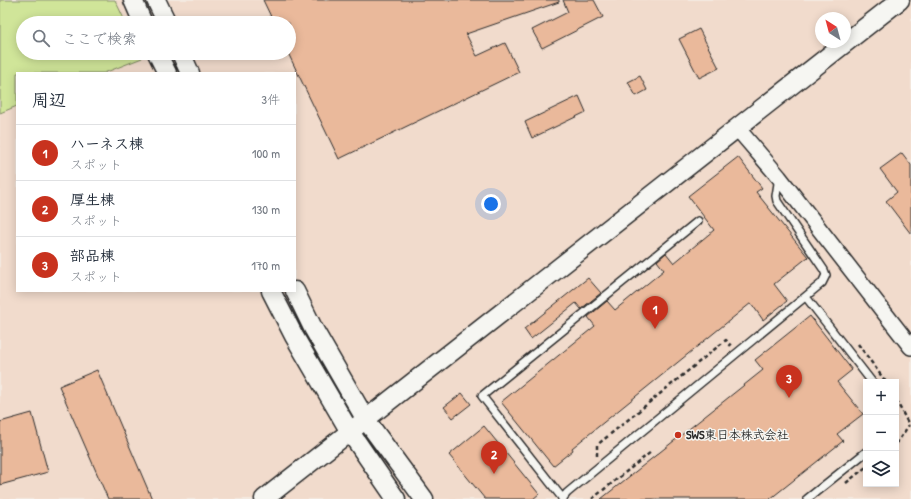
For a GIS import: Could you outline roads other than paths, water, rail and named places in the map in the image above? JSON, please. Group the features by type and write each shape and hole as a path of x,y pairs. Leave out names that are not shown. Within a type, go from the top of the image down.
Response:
{"street":[{"path":"133,0 140,16"},
{"path":"156,0 164,16"},
{"path":"264,499 900,0"},
{"path":"160,60 166,72"},
{"path":"184,60 190,72"},
{"path":"737,128 779,177 911,347"},
{"path":"272,292 294,336 350,432 396,499"},
{"path":"295,292 313,328 366,420 424,499"}],"lane":[{"path":"698,221 482,396 563,499 822,283 826,275 824,270 777,201 776,196 779,177"},
{"path":"806,297 870,379"},
{"path":"807,499 863,454"}],"place":[{"name":"ハーネス棟","path":"655,329"},
{"name":"部品棟","path":"789,398"},
{"name":"SWS東日本株式会社","path":"678,435"},
{"name":"厚生棟","path":"494,474"}]}
